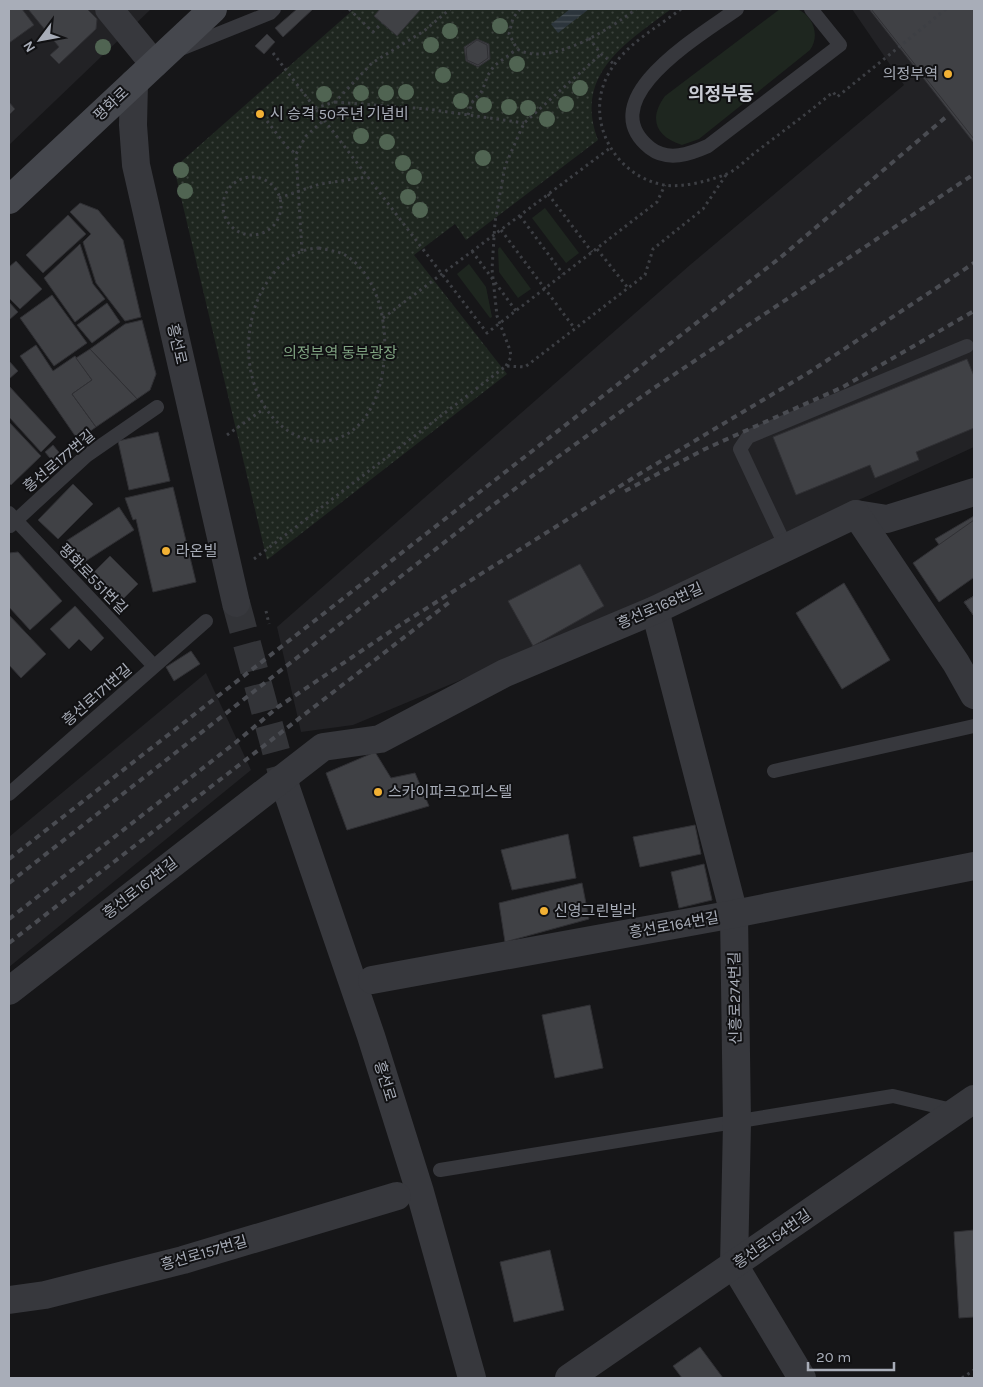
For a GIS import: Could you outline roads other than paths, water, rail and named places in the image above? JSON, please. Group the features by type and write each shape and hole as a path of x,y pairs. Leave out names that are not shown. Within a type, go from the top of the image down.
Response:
{"main road":[{"name":"평화로","path":"9,200 213,9"}],"street":[{"path":"109,9 159,60"},
{"name":"흥선로","path":"134,83 133,125 136,165 236,603"},
{"path":"856,514 887,519 974,492"},
{"path":"856,514 965,663 974,696"},
{"name":"흥선로168번길","path":"279,787 322,747 380,739 505,673 655,610 856,514"},
{"name":"신흥로274번길","path":"655,610 734,914 737,1123 734,1266"},
{"name":"흥선로","path":"279,787 371,1036 420,1192 472,1378"},
{"name":"흥선로167번길","path":"9,991 279,787"},
{"name":"흥선로164번길","path":"372,980 734,914 974,866"},
{"name":"흥선로154번길","path":"569,1378 965,1105"},
{"name":"흥선로157번길","path":"9,1300 45,1295 183,1260 397,1196"},
{"path":"734,1266 802,1378"}],"lane":[{"path":"159,60 270,13 274,9"},
{"path":"737,9 663,64 646,80 633,108 633,121 640,137 651,149 670,156 689,155 708,146 840,45 811,9"},
{"path":"786,547 740,449 748,437 967,346"},
{"name":"흥선로177번길","path":"11,520 86,456 157,407"},
{"name":"평화로551번길","path":"11,520 154,666"},
{"name":"흥선로171번길","path":"9,794 206,621"},
{"path":"774,771 974,726"},
{"path":"440,1170 893,1096 965,1105"}],"tunnel":[{"path":"236,603 286,788"}],"railway":[{"path":"9,859 781,257 946,117"},
{"path":"9,883 473,520 559,456 651,390 974,174"},
{"path":"9,919 235,743 278,707 400,625 641,473 808,373 974,263"},
{"path":"625,491 705,449 843,387 974,311"},
{"path":"9,943 451,601"}],"place":[{"name":"의정부역","path":"948,74"},
{"name":"시 승격 50주년 기념비","path":"260,114"},
{"name":"라온빌","path":"166,551"},
{"name":"스카이파크오피스텔","path":"378,792"},
{"name":"신영그린빌라","path":"544,911"}],"district":[{"name":"의정부동","path":"721,94"}],"park label":[{"name":"의정부역 동부광장","path":"340,353"}]}
